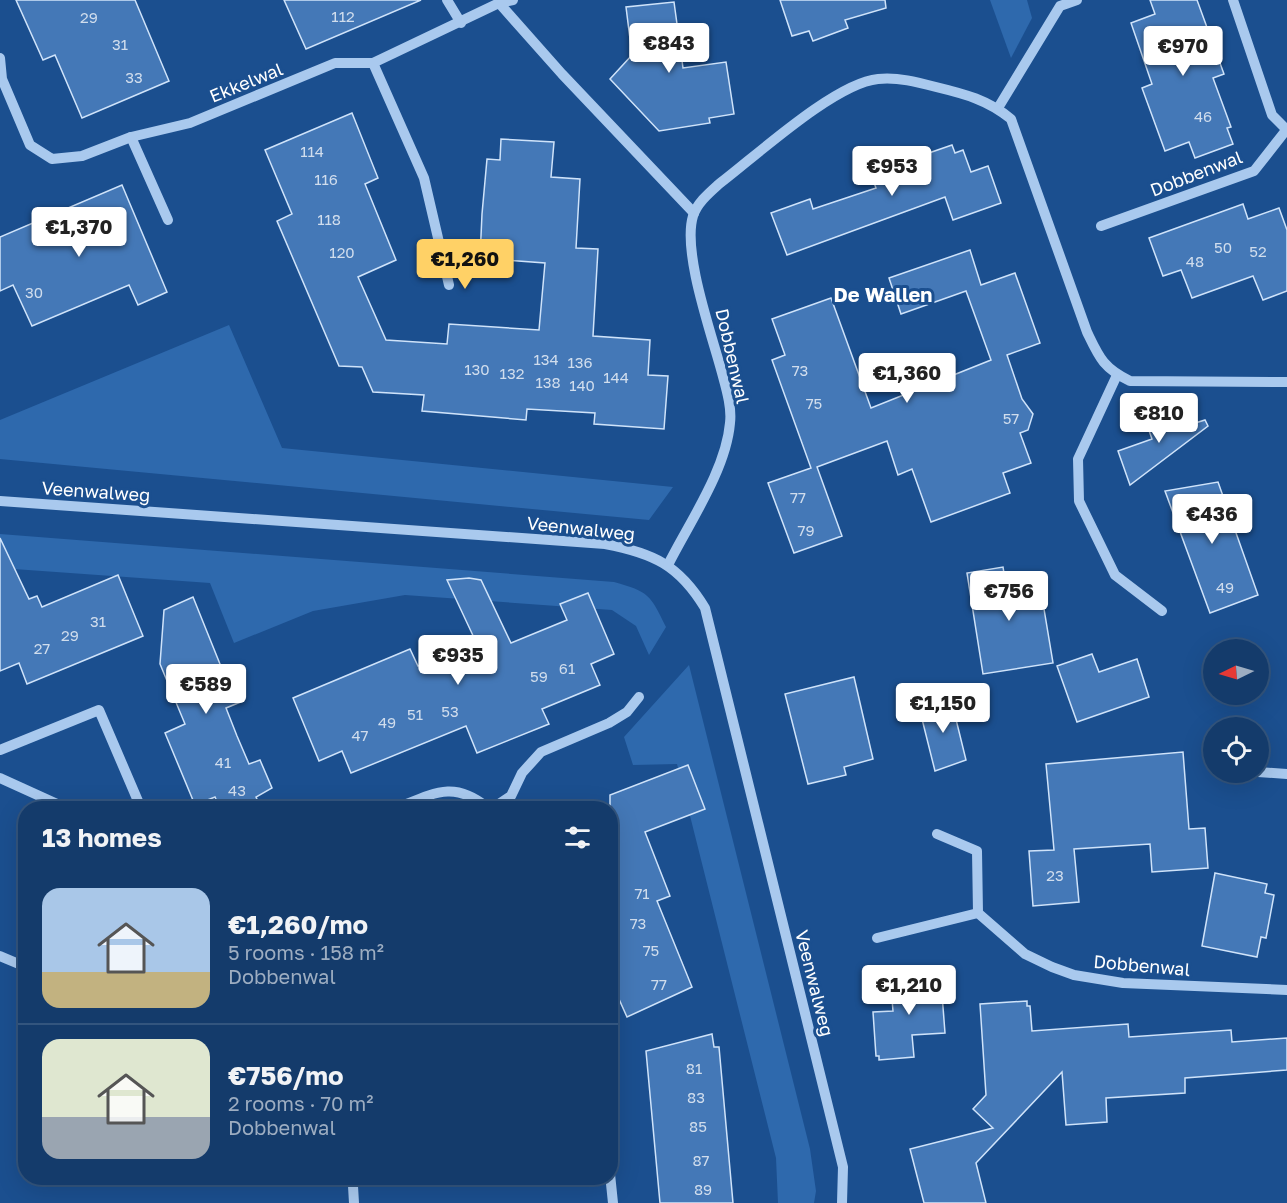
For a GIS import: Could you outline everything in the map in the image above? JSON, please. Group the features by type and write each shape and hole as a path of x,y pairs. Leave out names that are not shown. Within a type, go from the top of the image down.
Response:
{"street":[{"path":"447,0 461,23"},
{"path":"449,285 424,177 373,63 499,3 513,0"},
{"path":"998,108 1059,6 1077,0"},
{"name":"Dobbenwal","path":"1101,226 1254,171 1286,129 1272,115 1233,0"},
{"path":"499,3 562,74 694,213 704,198 719,184 832,97 853,85 877,79 901,79 966,94 998,108 1011,119 1019,135 1087,332 1102,364 1130,381 1287,382"},
{"name":"Ekkelwal","path":"0,58 2,79 30,145 52,159 82,156 131,136 190,123 335,63 373,63"},
{"path":"131,136 168,220"},
{"name":"Dobbenwal","path":"668,565 713,477 727,444 730,420 727,394 691,244 694,213"},
{"path":"1117,375 1078,459 1079,501 1115,574 1162,611"},
{"name":"Veenwalweg","path":"0,501 605,544 639,550 668,565 692,587 705,609 843,1167 842,1203"},
{"path":"504,801 511,796 522,773 541,752 609,723 627,712 639,697"},
{"path":"0,750 99,710 138,801"},
{"path":"1269,772 1287,774"},
{"path":"0,778 51,801"},
{"path":"415,801 454,790 478,801"},
{"path":"877,938 978,913 977,850 938,834"},
{"name":"Dobbenwal","path":"978,913 1025,954 1052,968 1074,975 1123,983 1287,990"},
{"path":"0,956 18,964"},
{"path":"353,1185 354,1203"},
{"path":"611,1185 613,1203"}],"shaded area":[{"path":"990,0 1027,0 1032,18 1011,58"},
{"path":"229,325 282,448 673,487 649,520 0,459 0,420"},
{"path":"0,534 614,582 647,596 656,607 666,627 649,655 636,626 612,610 405,595 313,611 234,643 210,583 0,568"},
{"path":"689,665 810,1149 816,1191 814,1203 778,1203 776,1158 677,764 633,765 624,737"}],"building":[{"path":"16,0 135,0 169,81 82,118 55,55 43,60"},
{"path":"284,0 421,0 306,49"},
{"path":"780,0 885,0 886,8 845,20 848,28 813,41 809,31 792,36"},
{"path":"1150,0 1197,0 1224,74 1213,78 1231,127 1227,128 1233,144 1195,158 1189,142 1165,151 1142,88 1152,84 1131,23 1155,14"},
{"path":"674,2 683,68 726,62 734,114 709,118 710,123 659,131 610,79 632,55 626,7"},
{"path":"352,113 378,178 365,184 396,260 358,277 386,340 447,344 449,324 539,330 545,263 480,258 482,214 487,159 500,160 501,139 554,142 551,177 580,179 576,248 598,249 593,336 650,340 648,375 668,376 664,429 594,424 595,413 527,409 526,420 422,411 424,395 373,392 362,367 339,366 277,221 292,214 265,150"},
{"path":"952,145 955,153 963,150 971,172 988,166 1001,203 953,220 945,197 787,255 771,213 810,199 813,209 876,188 868,166 920,148 923,155"},
{"path":"122,185 167,292 138,305 129,285 32,326 13,285 0,291 0,237"},
{"path":"1243,204 1248,219 1279,208 1287,230 1287,291 1263,300 1253,276 1192,298 1181,270 1163,276 1149,238"},
{"path":"970,250 981,285 1015,273 1040,343 1007,355 1022,399 1033,414 1028,430 1020,433 1031,463 1003,473 1010,493 931,522 912,469 898,475 887,441 817,467 842,536 794,553 768,483 811,468 772,360 785,355 772,319 831,298 871,408 991,360 966,291 901,314 889,278"},
{"path":"1169,414 1189,414 1192,424 1205,420 1208,426 1130,485 1118,451 1152,439 1146,422"},
{"path":"1218,482 1258,595 1210,613 1165,491"},
{"path":"0,538 29,599 37,596 42,607 118,575 143,636 27,684 19,663 0,671"},
{"path":"1003,567 1006,585 1039,579 1053,663 983,674 967,573"},
{"path":"469,578 481,580 511,643 567,620 560,604 588,593 614,654 591,664 600,685 542,709 549,724 477,753 466,726 351,773 342,751 319,761 293,698 410,649 418,666 476,642 447,580"},
{"path":"193,597 224,674 230,671 243,701 226,708 249,764 260,760 272,788 256,797 258,801 217,801 215,797 205,801 193,801 165,733 185,724 160,664 164,610"},
{"path":"1092,654 1099,672 1137,659 1149,697 1077,722 1057,666"},
{"path":"854,677 873,759 844,767 846,775 808,784 785,694"},
{"path":"951,699 966,760 935,771 919,707"},
{"path":"1183,752 1189,829 1205,828 1208,868 1152,872 1150,844 1074,849 1079,902 1033,906 1029,851 1054,850 1046,764"},
{"path":"688,765 705,809 645,832 670,896 657,901 692,987 627,1017 618,997 618,801 610,801 610,795"},
{"path":"1215,873 1267,884 1265,893 1274,895 1266,938 1261,937 1257,957 1202,946"},
{"path":"930,973 931,981 941,981 945,1033 912,1035 914,1057 879,1060 879,1056 876,1056 873,1012 893,1011 890,976"},
{"path":"1027,1001 1027,1006 1030,1006 1032,1031 1128,1024 1129,1037 1231,1030 1232,1042 1287,1038 1287,1070 1185,1078 1185,1093 1106,1098 1107,1122 1066,1125 1062,1072 976,1163 986,1203 924,1203 910,1149 993,1128 973,1109 986,1095 980,1004"},
{"path":"712,1034 714,1047 719,1047 733,1203 660,1203 646,1051"}],"district":[{"name":"De Wallen","path":"883,294"}]}
